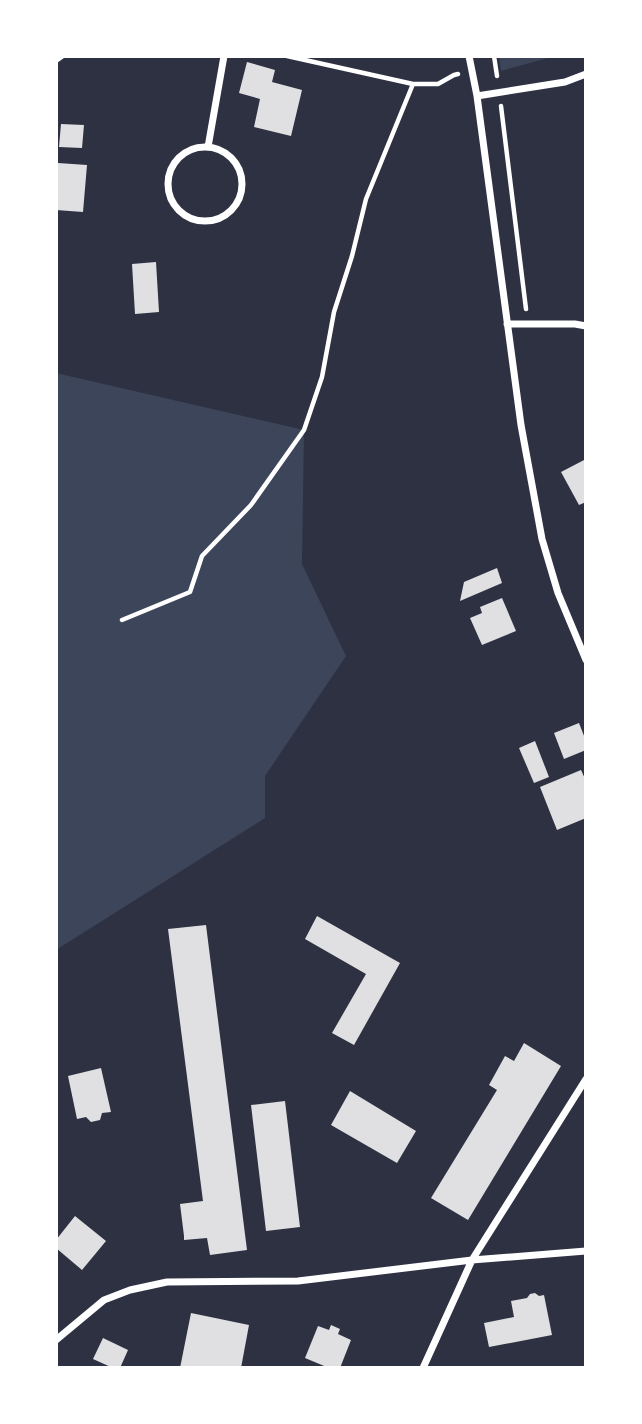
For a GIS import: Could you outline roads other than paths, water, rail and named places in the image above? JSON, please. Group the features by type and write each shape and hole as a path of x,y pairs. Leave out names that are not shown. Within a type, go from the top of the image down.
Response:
{"street":[{"path":"208,147 224,56"},
{"path":"470,56 520,425 542,539 558,593 586,660"},
{"path":"477,96 565,82 586,74"},
{"path":"208,147 220,151 234,161 240,172 242,185 242,191 232,211 209,222 188,218 174,205 167,185 177,160 192,149 208,147"},
{"path":"507,324 586,326"},
{"path":"423,1368 472,1260 586,1079"},
{"path":"56,1340 104,1300 130,1290 167,1282 298,1281 472,1260 586,1251"}]}
